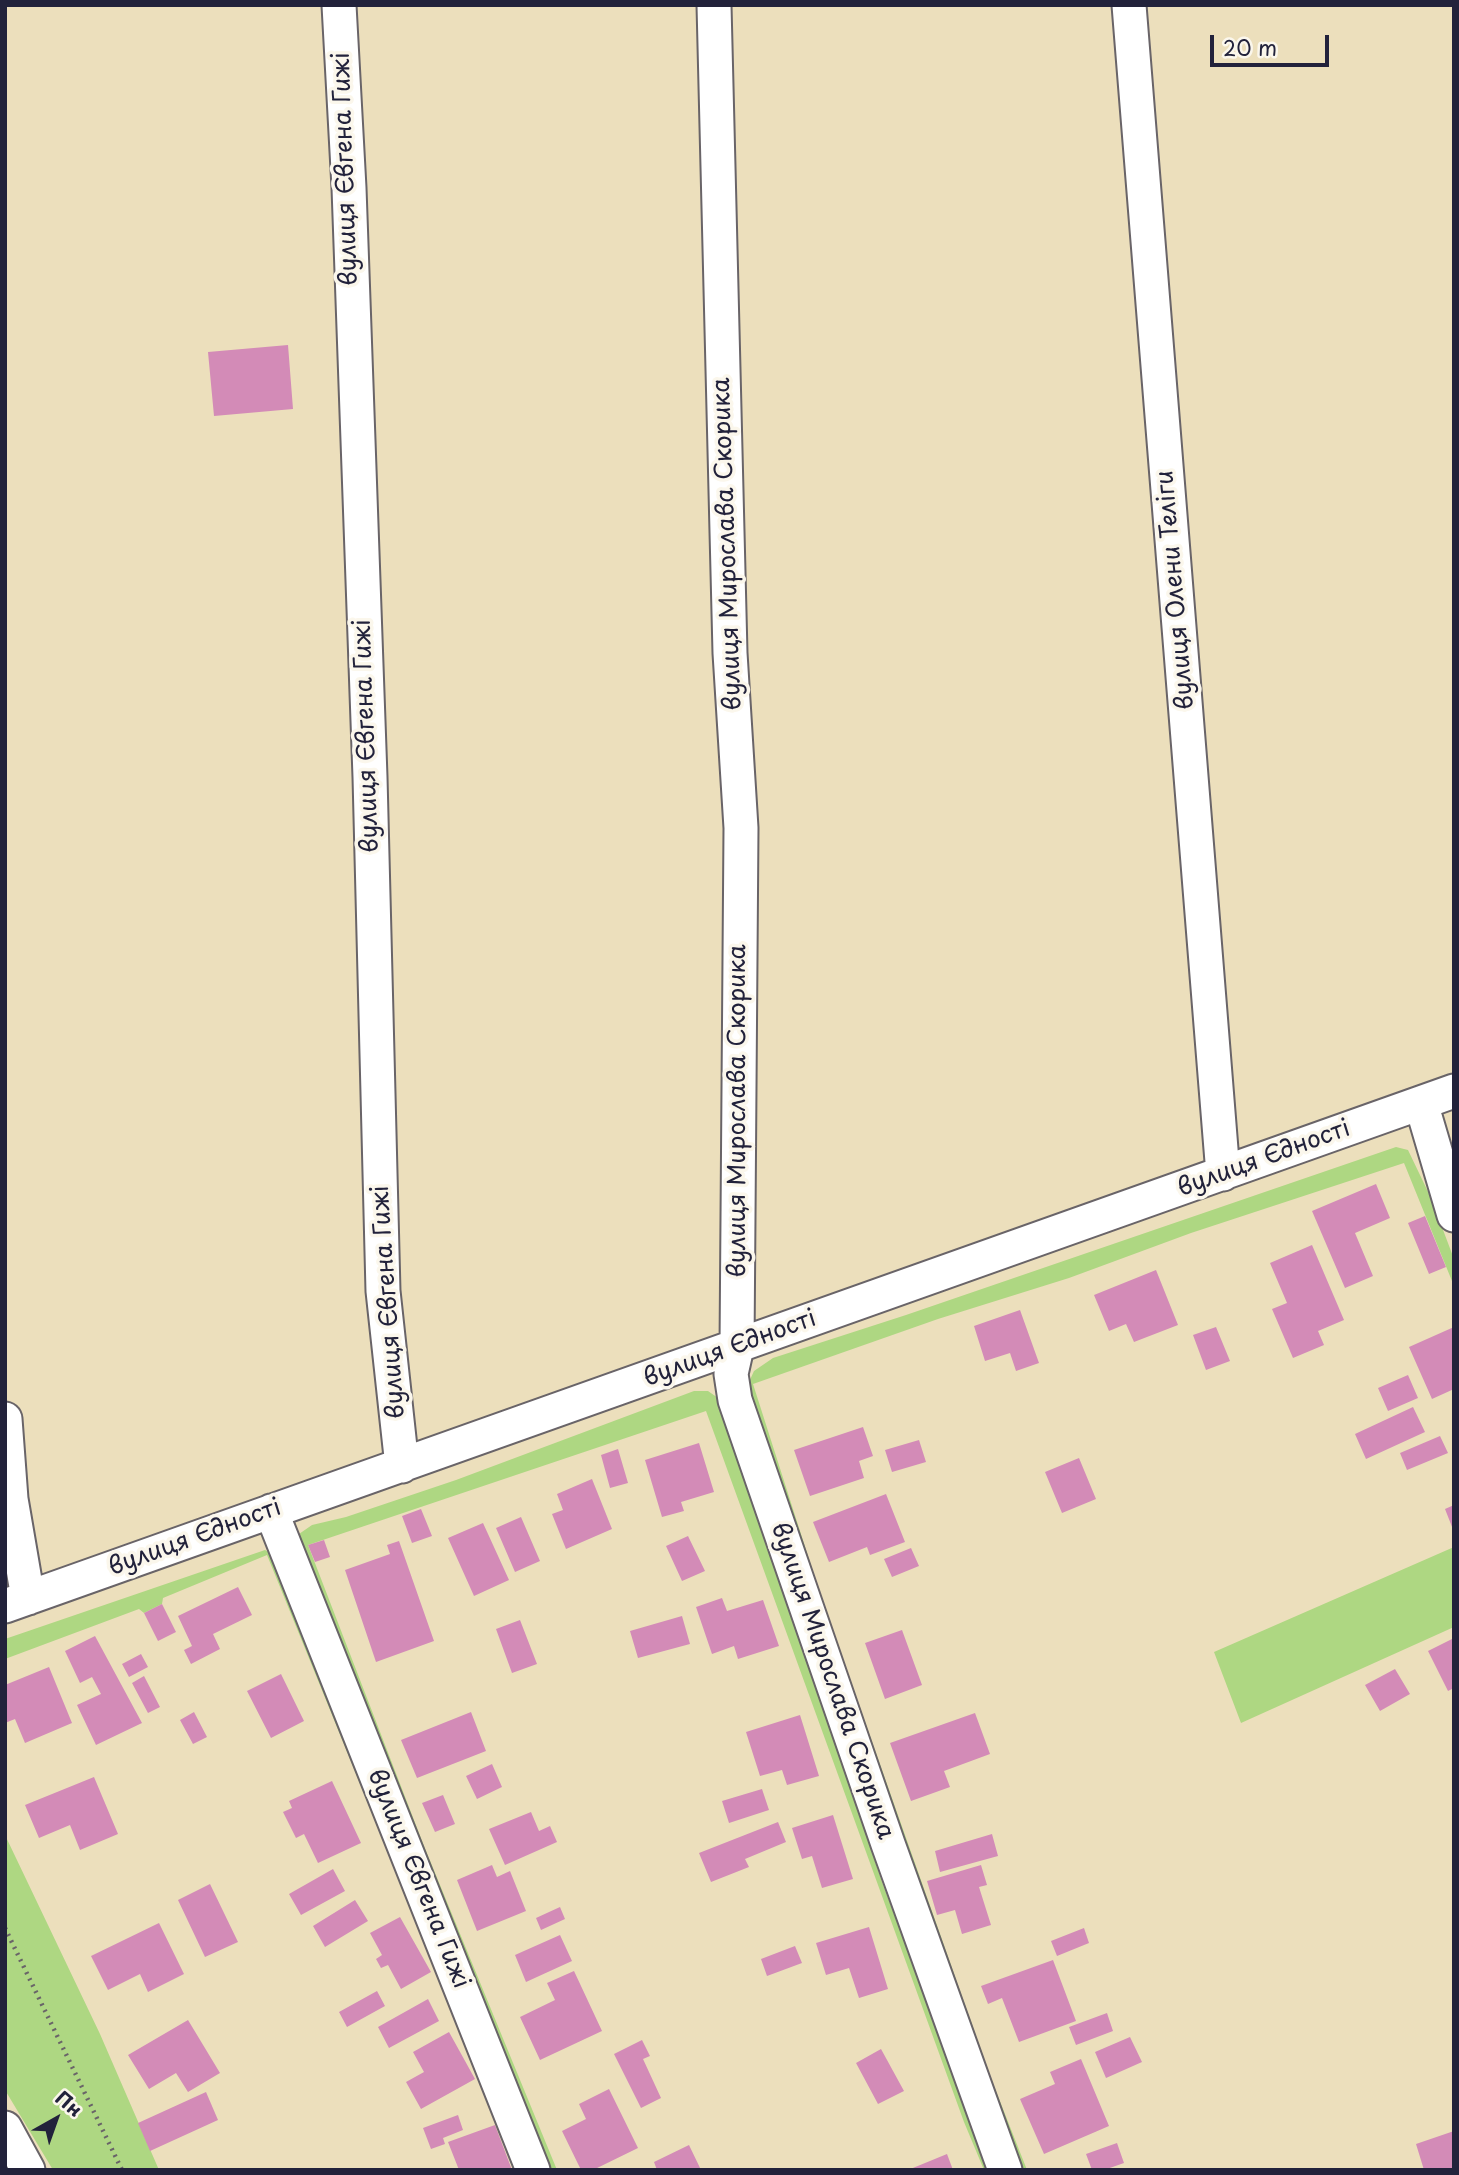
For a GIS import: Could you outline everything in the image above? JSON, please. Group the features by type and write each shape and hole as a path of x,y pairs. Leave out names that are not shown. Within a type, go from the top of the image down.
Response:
{"street":[{"name":"вулиця Євгена Гижі","path":"339,5 349,188 370,777 383,1291 402,1466"},
{"name":"вулиця Мирослава Скорика","path":"714,5 730,653 741,828 737,1347 731,1374 735,1399 888,1844 1005,2170"},
{"name":"вулиця Олени Теліги","path":"1129,5 1223,1174"},
{"name":"вулиця Єдності","path":"17,1602 1454,1091"},
{"path":"1421,1103 1454,1215"},
{"path":"5,1419 17,1602"},
{"name":"вулиця Євгена Гижі","path":"271,1511 533,2170"},
{"path":"5,2128 28,2170"}],"path":[{"path":"5,1928 122,2170"}],"green space":[{"path":"1396,1147 1408,1150 1431,1198 1454,1259 1454,1286 1404,1163 1191,1233 1069,1278 938,1319 753,1384 824,1606 992,2081 1027,2170 1021,2170 987,2082 747,1393 749,1382 754,1371 773,1358"},
{"path":"694,1391 708,1391 718,1398 882,1882 990,2170 984,2170 964,2122 706,1411 308,1545 424,1846 557,2170 551,2170 462,1944 296,1542 299,1534 312,1525 346,1517 456,1480"},
{"path":"1454,1547 1454,1627 1241,1723 1214,1652"},
{"path":"265,1550 272,1554 517,2170 267,1555 163,1598 162,1604 144,1613 139,1609 5,1659 5,1639"},
{"path":"5,1835 100,2034 159,2170 53,2170 5,2090"}],"building":[{"path":"288,345 293,409 214,416 208,352"},
{"path":"1376,1184 1390,1218 1355,1233 1373,1276 1345,1288 1312,1211"},
{"path":"1425,1216 1446,1267 1429,1274 1408,1223"},
{"path":"1312,1245 1344,1320 1318,1331 1324,1345 1293,1358 1272,1309 1287,1303 1270,1263"},
{"path":"1156,1270 1178,1325 1134,1342 1126,1324 1109,1331 1094,1295"},
{"path":"1020,1310 1039,1363 1016,1371 1010,1353 985,1361 974,1326"},
{"path":"1216,1327 1230,1361 1206,1370 1193,1335"},
{"path":"1454,1327 1454,1389 1432,1399 1409,1347"},
{"path":"1408,1375 1418,1398 1388,1411 1378,1388"},
{"path":"1413,1407 1425,1432 1366,1459 1355,1434"},
{"path":"863,1427 873,1456 859,1461 864,1478 810,1496 794,1450"},
{"path":"1440,1436 1448,1453 1407,1470 1400,1453"},
{"path":"919,1440 926,1462 892,1472 885,1450"},
{"path":"699,1443 714,1492 681,1502 684,1511 662,1517 645,1460"},
{"path":"618,1449 628,1483 610,1488 601,1455"},
{"path":"1079,1458 1096,1499 1062,1513 1045,1472"},
{"path":"592,1479 612,1529 566,1549 552,1514 563,1510 557,1494"},
{"path":"886,1494 905,1542 870,1555 867,1547 829,1562 813,1522"},
{"path":"1454,1505 1454,1532 1445,1509"},
{"path":"421,1509 432,1536 412,1543 402,1516"},
{"path":"521,1517 540,1561 515,1572 496,1528"},
{"path":"483,1523 509,1580 474,1596 448,1538"},
{"path":"688,1536 705,1571 682,1581 666,1546"},
{"path":"324,1540 330,1557 315,1562 308,1545"},
{"path":"399,1541 434,1641 376,1662 345,1570 390,1554 387,1545"},
{"path":"911,1548 919,1566 892,1577 884,1559"},
{"path":"238,1587 252,1615 213,1634 220,1649 191,1664 184,1650 192,1646 178,1616"},
{"path":"722,1598 727,1611 763,1600 779,1646 738,1659 734,1646 712,1654 696,1607"},
{"path":"162,1604 176,1632 158,1641 144,1613"},
{"path":"682,1616 690,1644 638,1658 630,1631"},
{"path":"520,1620 537,1664 512,1673 496,1629"},
{"path":"902,1630 922,1685 885,1699 865,1643"},
{"path":"95,1636 142,1723 96,1745 77,1705 101,1694 92,1677 80,1683 65,1651"},
{"path":"1454,1638 1454,1688 1448,1691 1428,1651"},
{"path":"141,1654 148,1667 129,1677 122,1664"},
{"path":"49,1667 72,1723 25,1743 15,1719 5,1723 5,1685"},
{"path":"1395,1669 1410,1694 1380,1711 1365,1685"},
{"path":"281,1674 304,1721 271,1738 247,1691"},
{"path":"144,1676 160,1707 148,1713 132,1683"},
{"path":"194,1712 207,1737 193,1744 180,1720"},
{"path":"471,1712 486,1751 417,1778 401,1740"},
{"path":"975,1713 990,1754 944,1771 950,1787 911,1801 890,1743"},
{"path":"800,1715 819,1776 787,1785 782,1770 760,1776 746,1732"},
{"path":"492,1764 502,1787 477,1799 466,1776"},
{"path":"94,1777 118,1834 80,1850 70,1825 39,1838 25,1805"},
{"path":"332,1781 361,1843 318,1863 304,1834 296,1838 283,1812 292,1808 289,1801"},
{"path":"762,1789 769,1810 729,1823 722,1801"},
{"path":"443,1795 455,1824 435,1832 422,1803"},
{"path":"531,1812 539,1831 550,1826 557,1842 505,1865 489,1829"},
{"path":"833,1815 853,1879 822,1888 812,1856 802,1859 792,1828"},
{"path":"778,1822 786,1842 745,1859 749,1867 711,1882 699,1853"},
{"path":"992,1834 998,1856 940,1872 935,1851"},
{"path":"492,1865 497,1877 510,1871 526,1911 477,1931 457,1880"},
{"path":"981,1865 987,1885 979,1887 991,1925 962,1934 955,1910 937,1915 927,1881"},
{"path":"333,1869 345,1891 301,1915 289,1894"},
{"path":"210,1884 238,1942 205,1957 178,1900"},
{"path":"355,1900 368,1921 325,1947 313,1926"},
{"path":"560,1907 565,1919 541,1930 536,1918"},
{"path":"400,1917 431,1972 401,1989 388,1965 381,1968 376,1959 382,1955 370,1933"},
{"path":"159,1923 184,1974 148,1992 140,1974 108,1990 91,1956"},
{"path":"869,1927 888,1989 859,1998 849,1968 826,1975 816,1943"},
{"path":"1084,1928 1089,1943 1057,1956 1051,1941"},
{"path":"560,1935 572,1961 526,1982 515,1955"},
{"path":"795,1946 802,1963 767,1976 761,1959"},
{"path":"1053,1960 1076,2021 1019,2042 1002,1998 988,2004 981,1986"},
{"path":"574,1971 602,2031 540,2060 520,2017 555,2000 547,1983"},
{"path":"377,1991 385,2006 347,2027 339,2012"},
{"path":"428,1999 439,2021 389,2048 378,2027"},
{"path":"1107,2013 1113,2031 1076,2045 1069,2027"},
{"path":"188,2020 220,2073 188,2092 176,2073 149,2089 128,2055"},
{"path":"449,2032 475,2079 421,2109 406,2082 424,2072 413,2052"},
{"path":"1130,2037 1142,2062 1106,2078 1095,2052"},
{"path":"642,2040 650,2056 643,2059 661,2098 641,2108 614,2054"},
{"path":"881,2049 904,2091 878,2104 856,2063"},
{"path":"1081,2059 1109,2126 1044,2154 1020,2099 1055,2084 1050,2072"},
{"path":"609,2089 638,2148 593,2170 581,2170 562,2131 586,2119 579,2104"},
{"path":"206,2092 218,2120 150,2151 138,2123"},
{"path":"458,2115 463,2130 443,2138 445,2144 431,2149 423,2128"},
{"path":"495,2125 512,2170 459,2170 448,2142"},
{"path":"1454,2131 1454,2170 1424,2170 1416,2144"},
{"path":"1117,2143 1124,2163 1104,2170 1092,2170 1086,2154"},
{"path":"689,2145 701,2170 657,2170 654,2162"},
{"path":"947,2154 953,2170 908,2170"}]}
